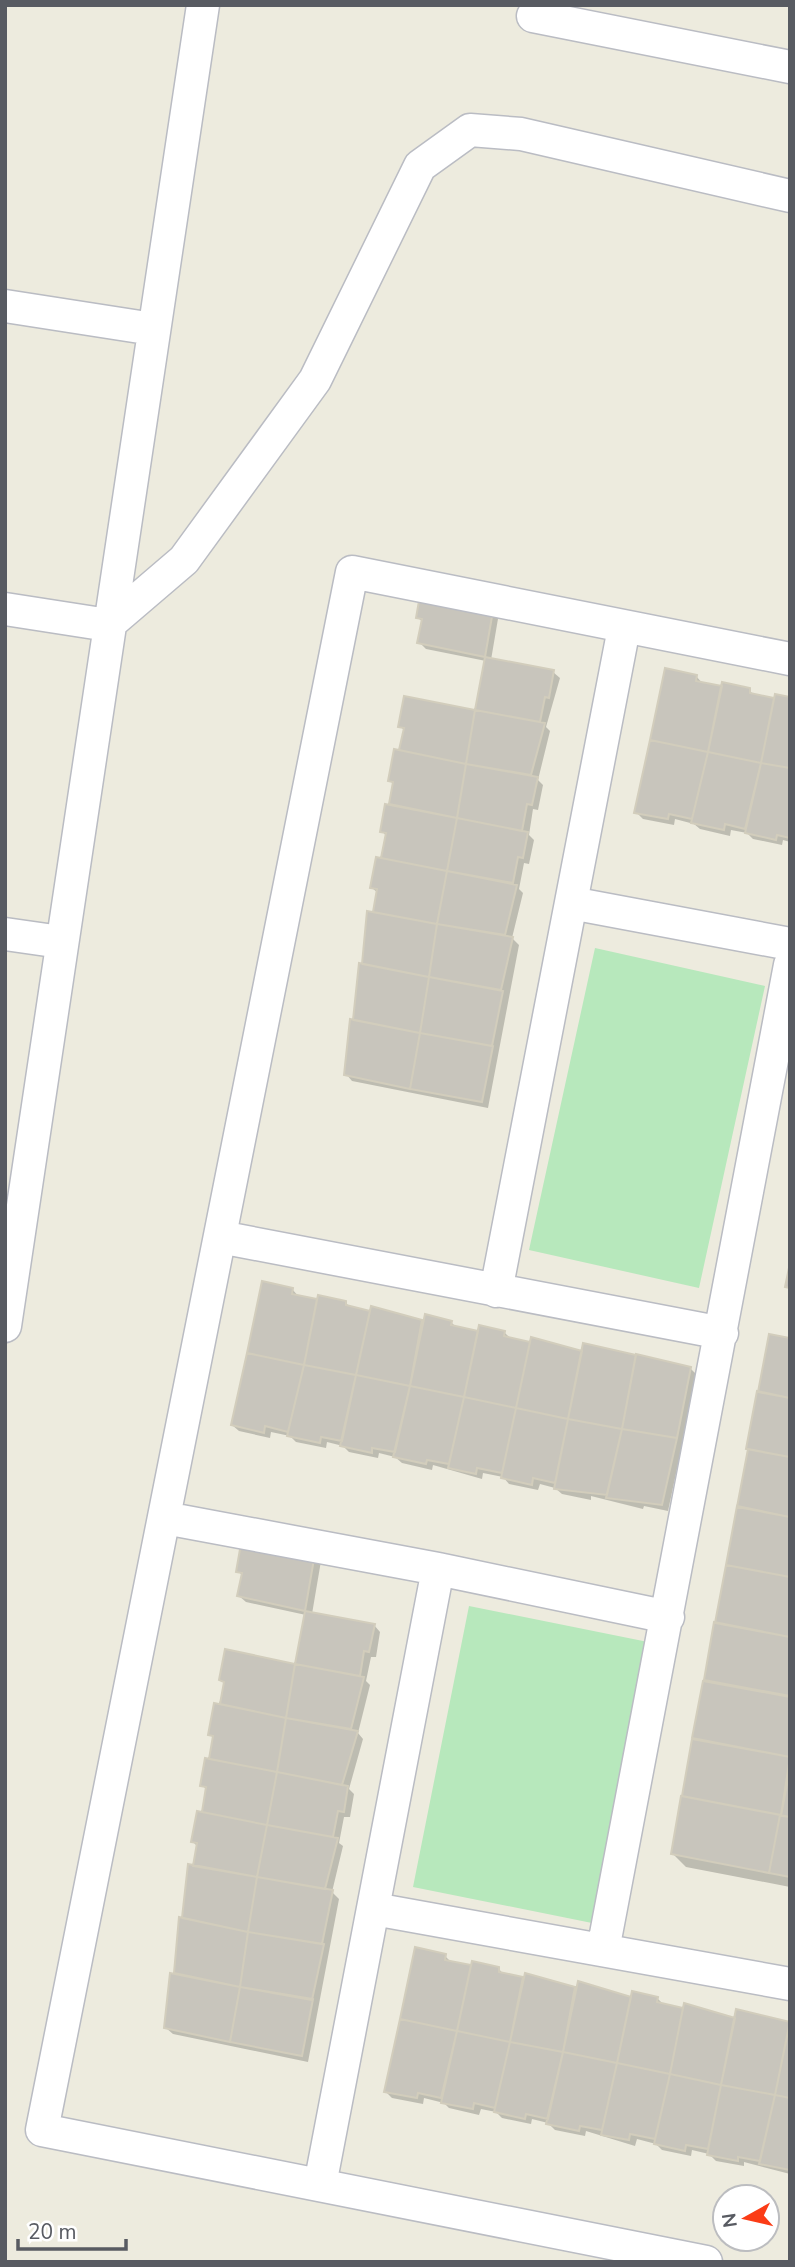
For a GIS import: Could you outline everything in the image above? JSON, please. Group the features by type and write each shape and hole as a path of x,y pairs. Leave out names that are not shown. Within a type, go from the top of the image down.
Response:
{"street":[{"path":"5,1326 202,5"},
{"path":"533,16 790,67"},
{"path":"5,609 108,625 184,560 315,380 420,166 470,130 520,134 790,197"},
{"path":"5,306 153,329"},
{"path":"706,2262 42,2130 352,572 790,659"},
{"path":"496,1291 624,628"},
{"path":"570,903 790,944"},
{"path":"5,934 61,942"},
{"path":"603,1950 790,965"},
{"path":"220,1237 722,1334"},
{"path":"165,1518 438,1569 668,1617"},
{"path":"320,2185 438,1569"},
{"path":"374,1909 790,1984"}],"green space":[{"path":"595,948 765,986 699,1288 529,1250"},
{"path":"469,1606 648,1642 592,1923 413,1887"}],"building":[{"path":"422,584 495,599 485,657 417,643 422,619 416,618"},
{"path":"485,657 554,670 549,698 545,697 540,722 475,710"},
{"path":"665,668 697,675 696,681 722,686 708,752 650,740"},
{"path":"722,682 750,688 750,693 774,698 761,763 708,752"},
{"path":"775,694 790,697 790,768 761,763"},
{"path":"404,696 475,710 466,764 399,750 404,728 398,727"},
{"path":"475,710 545,723 531,775 466,764"},
{"path":"650,740 708,752 692,819 669,814 668,819 634,813"},
{"path":"394,749 466,764 457,818 389,804 393,782 388,781"},
{"path":"708,752 761,763 745,829 725,824 724,830 691,823"},
{"path":"761,763 790,768 790,838 777,835 776,840 745,833"},
{"path":"466,764 538,777 532,805 527,804 522,831 457,818"},
{"path":"385,804 457,818 447,871 381,858 386,833 380,832"},
{"path":"457,818 528,832 523,858 518,857 513,883 447,871"},
{"path":"376,857 447,871 437,924 373,912 377,889 370,888"},
{"path":"447,871 517,885 505,935 437,924"},
{"path":"367,911 437,924 429,977 362,964"},
{"path":"437,924 513,937 501,990 429,977"},
{"path":"359,963 429,977 420,1033 353,1020"},
{"path":"429,977 503,991 492,1046 420,1033"},
{"path":"350,1019 420,1033 410,1089 344,1075"},
{"path":"420,1033 493,1046 482,1102 410,1089"},
{"path":"790,1263 790,1288 785,1287"},
{"path":"262,1281 293,1288 292,1294 317,1299 304,1365 247,1353"},
{"path":"318,1295 346,1301 346,1305 370,1311 356,1375 304,1365"},
{"path":"371,1306 422,1320 410,1386 356,1375"},
{"path":"425,1314 452,1321 451,1325 478,1331 464,1397 410,1386"},
{"path":"479,1325 505,1331 504,1336 530,1342 516,1408 464,1397"},
{"path":"769,1334 790,1338 790,1398 758,1392"},
{"path":"531,1337 582,1351 568,1419 516,1408"},
{"path":"583,1343 636,1355 622,1429 568,1419"},
{"path":"247,1353 304,1365 288,1432 265,1426 264,1433 231,1425"},
{"path":"636,1354 691,1367 677,1438 622,1429"},
{"path":"304,1365 356,1375 342,1441 321,1437 320,1443 287,1436"},
{"path":"356,1375 410,1386 395,1452 372,1448 372,1453 340,1446"},
{"path":"410,1386 464,1397 449,1464 427,1460 426,1464 393,1457"},
{"path":"757,1391 790,1398 790,1457 746,1449"},
{"path":"464,1397 516,1408 502,1473 477,1468 476,1474 448,1468"},
{"path":"516,1408 568,1419 555,1483 533,1478 532,1485 501,1478"},
{"path":"568,1419 622,1429 607,1495 554,1489"},
{"path":"622,1429 677,1438 662,1505 606,1498"},
{"path":"748,1449 790,1457 790,1517 737,1507"},
{"path":"737,1506 790,1517 790,1577 726,1565"},
{"path":"242,1538 315,1553 305,1611 237,1596 242,1573 236,1572"},
{"path":"726,1565 790,1577 790,1637 715,1623"},
{"path":"305,1611 375,1624 369,1652 364,1651 360,1676 295,1664"},
{"path":"714,1622 790,1637 790,1696 704,1680"},
{"path":"225,1649 295,1664 286,1718 220,1704 224,1682 219,1680"},
{"path":"295,1664 364,1677 351,1729 286,1718"},
{"path":"703,1681 790,1697 790,1757 692,1738"},
{"path":"214,1703 286,1718 277,1772 209,1759 213,1736 208,1735"},
{"path":"286,1718 358,1731 342,1785 277,1772"},
{"path":"692,1739 790,1757 781,1815 682,1796"},
{"path":"205,1758 277,1772 267,1825 202,1812 206,1787 200,1786"},
{"path":"790,1768 790,1817 781,1816"},
{"path":"277,1772 348,1786 344,1812 338,1811 333,1837 267,1825"},
{"path":"681,1796 780,1815 769,1873 671,1854"},
{"path":"197,1811 267,1825 257,1877 193,1866 197,1843 191,1842"},
{"path":"780,1815 790,1817 790,1877 769,1873"},
{"path":"267,1825 338,1838 325,1889 257,1877"},
{"path":"188,1864 257,1877 248,1932 182,1918"},
{"path":"257,1877 333,1890 322,1944 248,1932"},
{"path":"179,1917 248,1932 240,1987 174,1973"},
{"path":"248,1932 324,1944 312,2000 240,1987"},
{"path":"415,1947 446,1954 445,1960 471,1965 457,2031 400,2019"},
{"path":"472,1961 499,1967 499,1972 523,1977 510,2042 457,2031"},
{"path":"170,1973 240,1987 230,2042 164,2028"},
{"path":"525,1973 575,1987 563,2052 510,2042"},
{"path":"578,1981 631,1997 617,2063 563,2052"},
{"path":"240,1987 313,1999 302,2056 230,2042"},
{"path":"632,1991 658,1997 657,2002 683,2008 670,2074 617,2063"},
{"path":"684,2003 735,2018 721,2085 670,2074"},
{"path":"736,2009 790,2022 775,2095 721,2085"},
{"path":"400,2019 457,2031 441,2098 418,2093 417,2098 384,2092"},
{"path":"790,2021 790,2098 775,2095"},
{"path":"457,2031 510,2042 495,2108 474,2103 473,2109 441,2103"},
{"path":"510,2042 563,2052 548,2119 526,2114 525,2119 494,2112"},
{"path":"563,2052 617,2063 602,2130 580,2126 579,2131 546,2124"},
{"path":"617,2063 670,2074 655,2139 630,2134 629,2140 601,2135"},
{"path":"670,2074 721,2085 708,2149 686,2145 685,2151 654,2144"},
{"path":"721,2085 775,2095 760,2161 738,2157 738,2161 707,2155"},
{"path":"775,2095 790,2098 790,2170 759,2164"}]}
